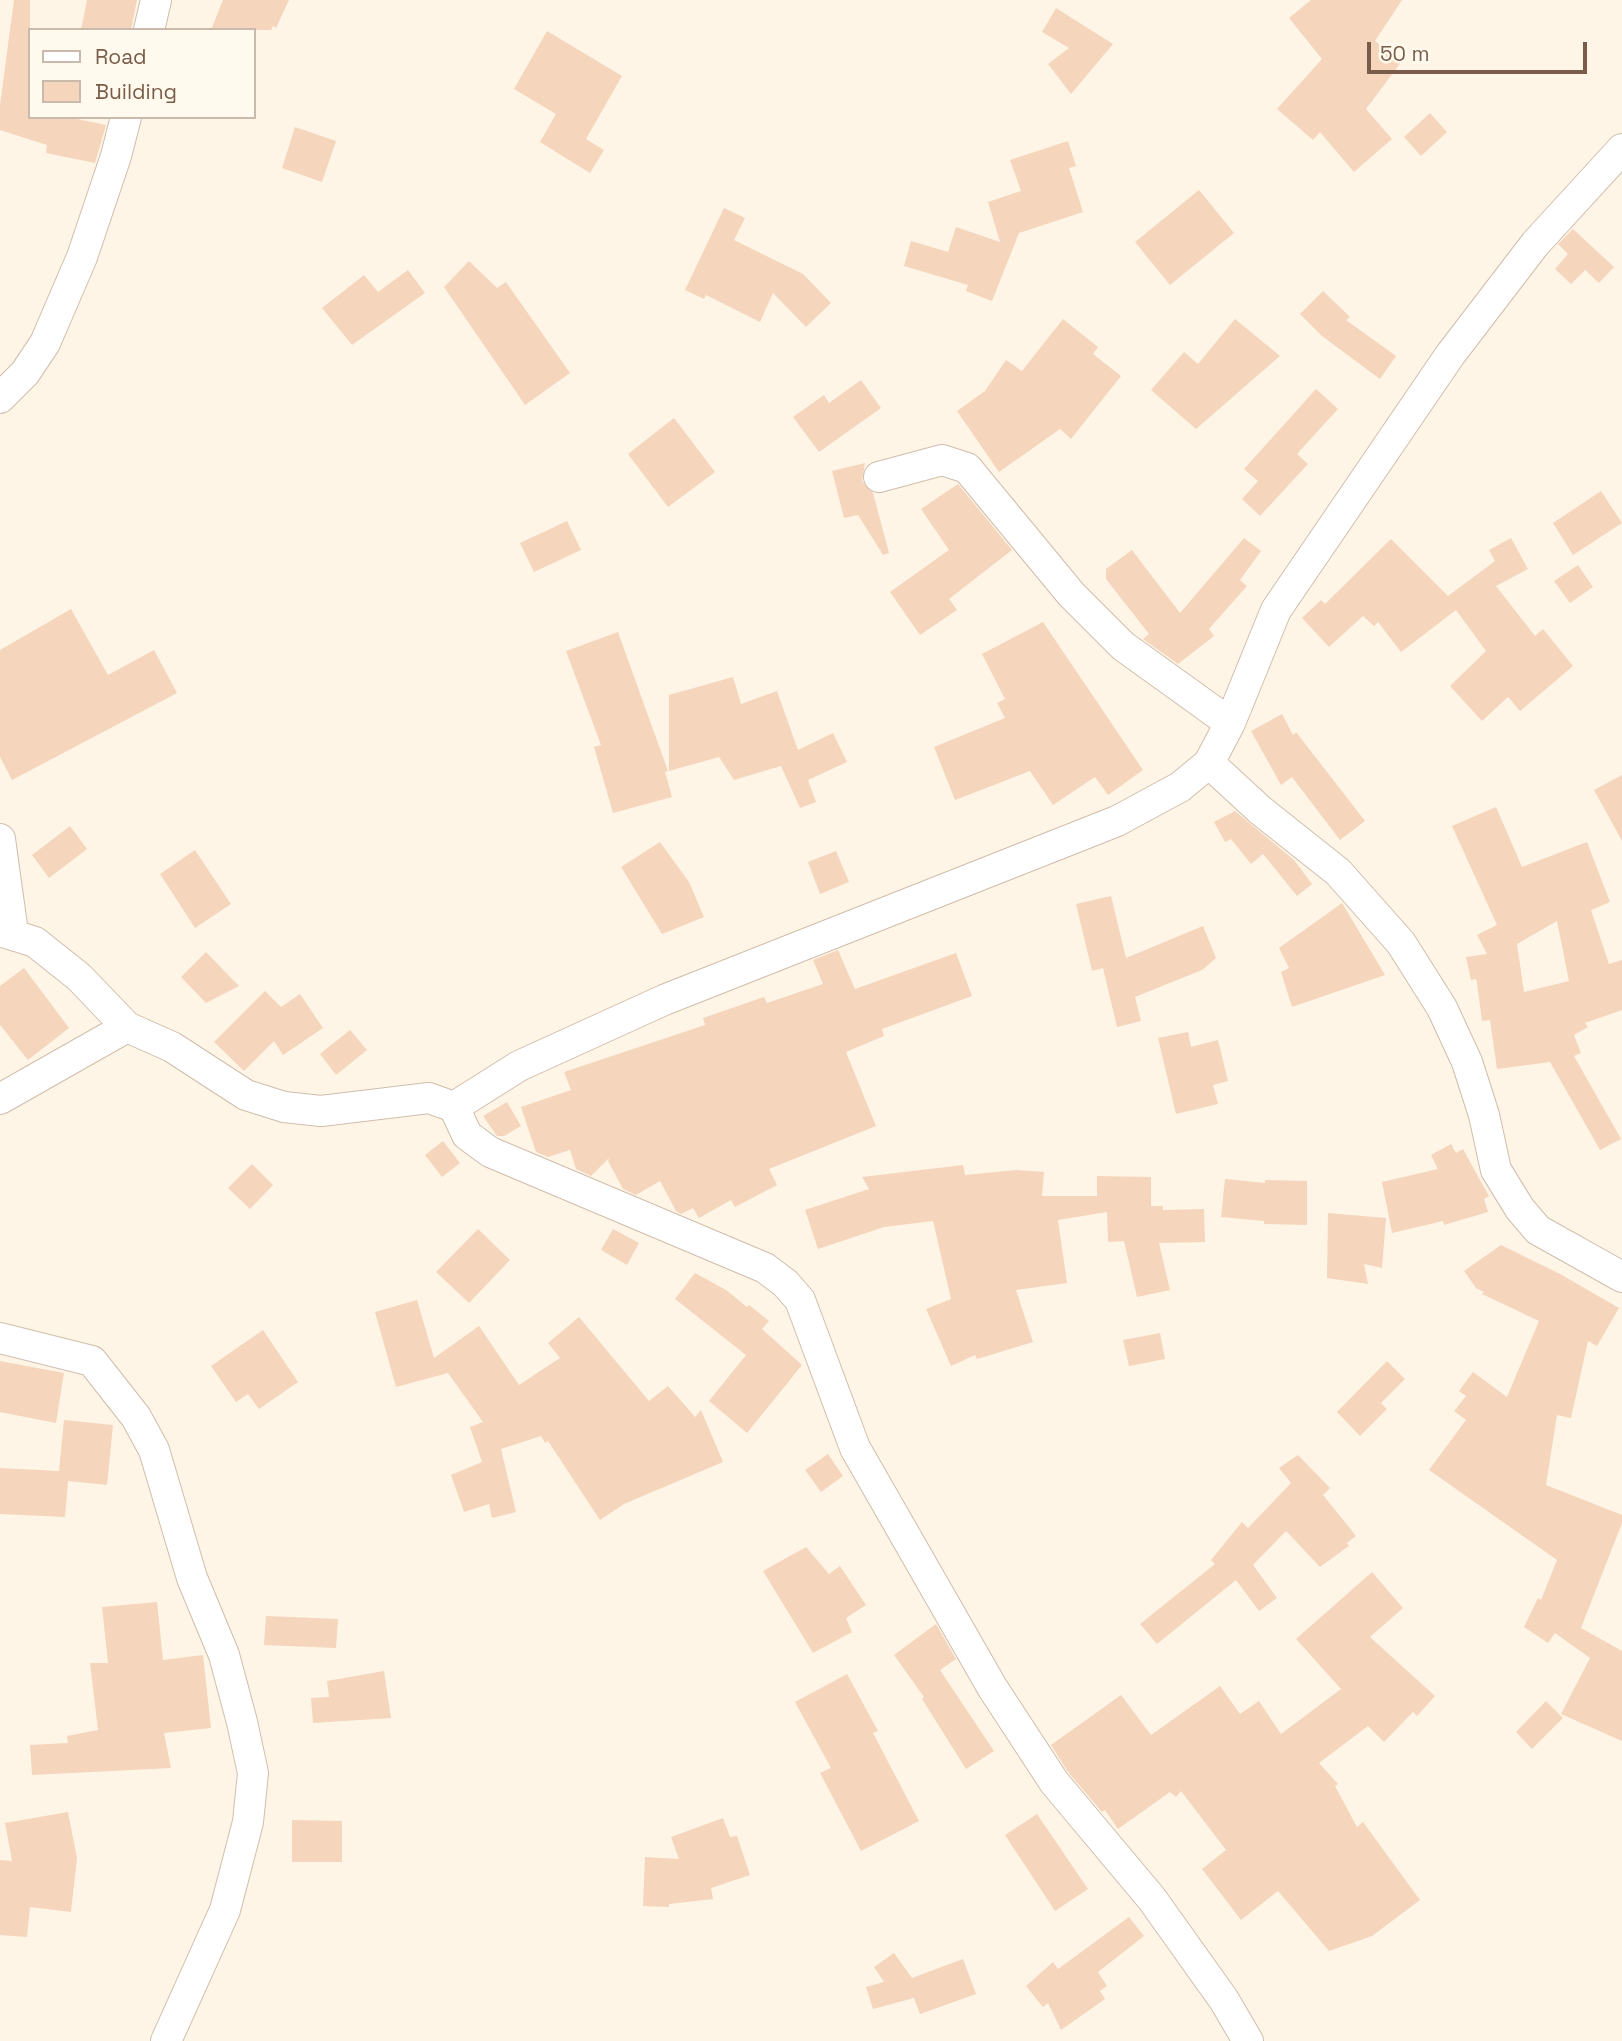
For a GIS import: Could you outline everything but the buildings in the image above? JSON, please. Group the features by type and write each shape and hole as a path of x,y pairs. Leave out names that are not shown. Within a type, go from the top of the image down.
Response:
{"street":[{"path":"149,28 156,0"},
{"path":"0,398 25,373 45,343 82,257 125,119"},
{"path":"454,1107 519,1066 664,1000 1117,821 1180,787 1209,763 1230,723 1276,610 1450,355 1535,244 1622,149"},
{"path":"879,477 942,460 967,468 1070,594 1123,646 1230,723"},
{"path":"1209,763 1260,810 1338,872 1401,943 1443,1008 1467,1062 1484,1115 1496,1170 1520,1209 1538,1230 1622,1277"},
{"path":"0,839 7,932 35,942 79,977 127,1027 172,1047 246,1095 284,1107 321,1111 429,1098 454,1107 467,1135 490,1152 765,1268 785,1283 800,1300 855,1448 992,1687 1054,1782 1152,1899 1224,2000 1248,2041"},
{"path":"0,1099 127,1027"},
{"path":"0,1338 92,1361 136,1417 153,1450 192,1578 224,1655 242,1722 253,1773 248,1822 225,1910 166,2041"}]}
